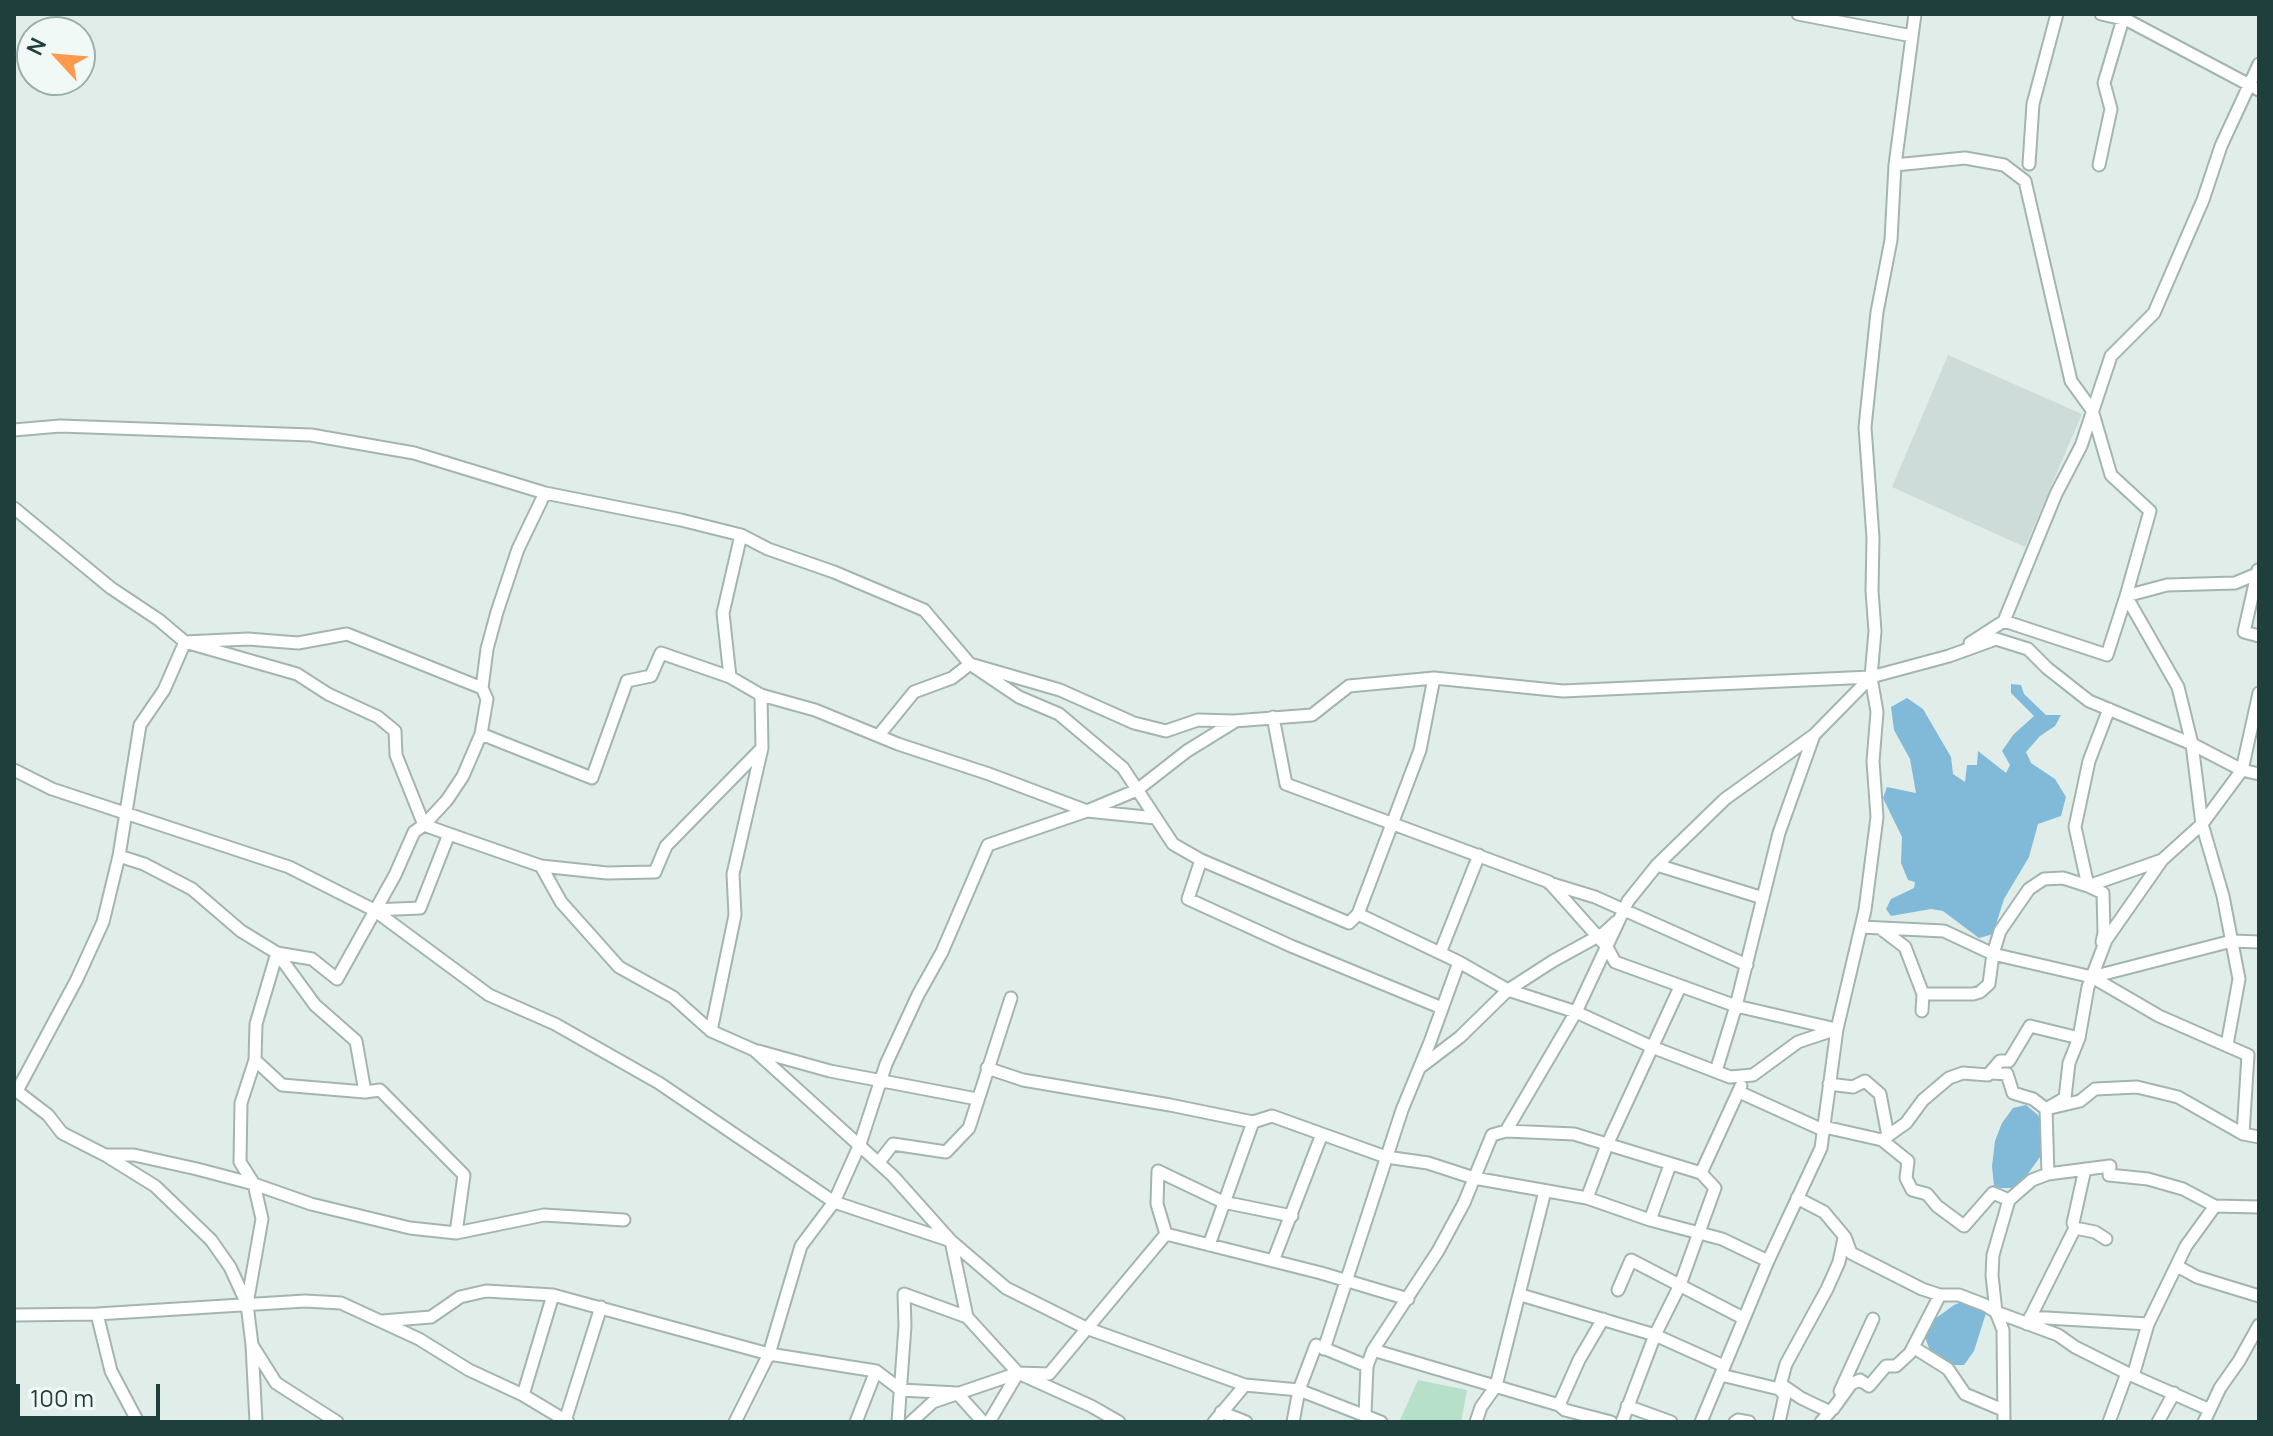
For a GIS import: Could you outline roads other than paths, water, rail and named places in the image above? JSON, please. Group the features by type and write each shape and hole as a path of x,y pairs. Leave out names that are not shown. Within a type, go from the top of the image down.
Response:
{"street":[{"path":"1798,14 1912,36"},
{"path":"1701,1422 1743,1318 1821,1148 1837,1029 1861,927 1877,817 1873,761 1877,712 1871,677 1875,631 1873,538 1865,427 1877,312 1891,240 1895,165 1915,14"},
{"path":"2029,164 2033,104 2057,14"},
{"path":"2101,14 2123,19 2254,87"},
{"path":"2099,165 2112,106 2104,83 2123,19"},
{"path":"1949,656 2004,621 2056,494 2081,446 2111,356 2154,313 2203,200 2221,146 2254,87 2259,64"},
{"path":"1895,165 1965,158 2004,165 2025,181 2071,381 2092,410 2111,475 2150,511 2107,655 2004,621"},
{"path":"14,430 60,426 311,435 414,453 545,493 741,535 768,549 834,572 924,610 970,664 1019,697 1059,714 1123,768 1173,844 1201,860 1349,923 1358,914 1420,750 1434,678"},
{"path":"119,856 144,864 192,889 241,931 277,953 312,959 337,979 395,875 414,832 447,800 463,776 481,734 487,699 482,688 487,649 518,549 545,493"},
{"path":"14,508 111,588 159,620 185,642 297,674 328,694 378,717 395,731 396,755 424,825 541,866 607,873 655,872 666,846 762,748"},
{"path":"730,677 723,613 741,535"},
{"path":"2126,596 2167,585 2235,583 2258,572"},
{"path":"2258,572 2244,632 2259,636"},
{"path":"2126,596 2178,687 2192,744 2202,824 2239,979 2227,1045"},
{"path":"185,642 248,639 298,643 347,634 482,688"},
{"path":"970,664 1060,690 1134,723 1166,731 1198,720 1234,721 1312,715 1349,686 1434,678 1563,691 1871,677 1949,656 1996,639 2028,649 2089,701 2192,744 2242,770 2259,774"},
{"path":"185,642 164,690 140,725 119,856 103,922 77,979 16,1090 48,1115 62,1133 155,1186 211,1240 230,1267 247,1304"},
{"path":"481,734 592,778 627,681 651,676 661,653 730,677 761,695 815,710 898,744 1087,811 1156,818"},
{"path":"879,735 914,692 952,678 970,664"},
{"path":"1506,1131 1576,1012 1623,913 1644,879 1725,799 1814,735 1871,677"},
{"path":"2092,977 2106,940 2162,860 2202,824 2242,770 2259,693"},
{"path":"711,1031 735,915 733,874 762,748 761,695"},
{"path":"2088,886 2075,827 2089,761 2109,709"},
{"path":"1273,717 1286,784 1549,882 1747,965"},
{"path":"735,1422 769,1354 801,1246 834,1202 860,1144 886,1064 942,952 988,845 1137,790 1187,751 1234,721"},
{"path":"1716,1071 1791,794 1814,735"},
{"path":"14,770 52,789 289,867 374,910 489,995 555,1024 659,1083 834,1202 951,1241"},
{"path":"374,910 420,908 449,834"},
{"path":"1440,953 1479,855"},
{"path":"1201,860 1188,899 1291,946 1442,1008"},
{"path":"2088,886 2162,860"},
{"path":"1657,865 1763,898"},
{"path":"541,866 561,902 619,967 673,997 711,1031 754,1050 830,1071 977,1099"},
{"path":"1923,994 1980,992 1989,984 2000,931 2029,889 2044,879 2063,878 2103,893 2104,933 2079,1038 2069,1063 2065,1098 2046,1109"},
{"path":"1549,882 1607,947 1615,962 1736,1006 1837,1029"},
{"path":"1418,1069 1460,1037 1508,990 1597,937 1623,913"},
{"path":"1358,914 1459,962 1508,990 1576,1012 1652,1047 1730,1077 1753,1075 1798,1042 1837,1029"},
{"path":"1861,927 1944,931 1993,954 2092,977 2159,1016 2248,1055 2243,1134"},
{"path":"1878,928 1886,930 1905,947 1923,994 1922,1011"},
{"path":"2092,977 2232,941 2259,942"},
{"path":"256,1422 247,1304 262,1219 254,1184 240,1162 241,1103 255,1060 256,1024 277,953"},
{"path":"277,953 315,1005 356,1041 365,1092"},
{"path":"1324,1349 1386,1157 1459,962"},
{"path":"1587,1198 1607,1145 1680,987"},
{"path":"879,1162 893,1144 946,1152 969,1128 1011,998"},
{"path":"1992,1073 2000,1061 2009,1061 2030,1026 2079,1038"},
{"path":"754,1050 860,1144 951,1241 1006,1288 1086,1328 1245,1385 1299,1390 1381,1422"},
{"path":"255,1060 282,1085 365,1092 380,1090 464,1175 456,1233"},
{"path":"987,1068 1023,1080 1253,1122 1272,1116 1386,1157 1428,1163 1474,1178 1587,1198 1650,1220 1722,1239 1768,1261"},
{"path":"1885,1138 1906,1123 1923,1100 1956,1074 2007,1074 2013,1093 2033,1099 2046,1109"},
{"path":"1701,1173 1745,1075"},
{"path":"1829,1084 1853,1087 1865,1081 1880,1094 1885,1138"},
{"path":"2046,1109 2080,1101 2095,1089 2137,1087 2178,1097 2243,1134 2259,1137"},
{"path":"1739,1092 1823,1130 1829,1128 1885,1138 1908,1161 1906,1178 1912,1190 1927,1194 1937,1206 1964,1226 1993,1193 2009,1200"},
{"path":"2046,1109 2048,1174"},
{"path":"1209,1245 1253,1122"},
{"path":"1365,1415 1367,1366 1373,1350 1438,1251 1492,1135 1506,1131 1574,1134 1701,1173 1715,1188 1680,1285 1655,1335 1622,1422"},
{"path":"1273,1261 1322,1134"},
{"path":"105,1155 134,1155 254,1184 311,1204 393,1226 456,1233 544,1215 624,1220"},
{"path":"1650,1220 1670,1165"},
{"path":"2004,1416 2003,1330 1996,1312 1993,1255 2009,1200 2032,1180 2048,1174 2110,1166 2109,1175 2148,1179 2183,1189 2215,1206 2259,1207"},
{"path":"2029,1320 2075,1228 2073,1223 2085,1169"},
{"path":"1166,1234 1157,1204 1158,1171 1223,1202 1292,1216"},
{"path":"1476,1422 1481,1407 1496,1386 1545,1191"},
{"path":"1797,1198 1824,1212 1845,1237 1851,1253 1922,1289 1940,1295 1959,1295 1996,1312 2029,1320 2148,1324"},
{"path":"2109,1422 2148,1324 2186,1246 2215,1206"},
{"path":"2075,1228 2095,1232 2106,1239"},
{"path":"1166,1234 1408,1299"},
{"path":"911,1422 933,1402 957,1393 1018,1373 1049,1374 1166,1234"},
{"path":"1779,1389 1786,1364 1839,1262 1845,1237"},
{"path":"951,1241 967,1317"},
{"path":"1618,1290 1631,1260 1743,1318"},
{"path":"2177,1266 2197,1277 2259,1296"},
{"path":"382,1321 431,1317 460,1297 486,1291 553,1295 769,1354 876,1371 901,1390 957,1393 986,1422 1018,1373"},
{"path":"898,1422 905,1326 904,1294 967,1317 1018,1373 1119,1422"},
{"path":"523,1395 553,1295"},
{"path":"1521,1295 1655,1335 1723,1370 1779,1389 1785,1395 1779,1422"},
{"path":"1821,1422 1851,1384 1860,1380 1869,1386 1886,1366 1896,1366 1913,1347 1940,1295"},
{"path":"14,1315 97,1314 305,1301 341,1303 419,1339 469,1370 523,1395 567,1421 601,1307"},
{"path":"97,1314 111,1371 138,1422"},
{"path":"1559,1405 1579,1360 1603,1319"},
{"path":"1779,1389 1785,1387 1828,1411 1833,1409 1873,1319"},
{"path":"2029,1320 2130,1375 2208,1409"},
{"path":"2204,1422 2208,1409 2254,1345 2259,1325"},
{"path":"252,1345 276,1383 337,1422"},
{"path":"1293,1422 1299,1390 1316,1345 1367,1366"},
{"path":"1913,1347 1948,1369 1965,1394 2004,1416"},
{"path":"1373,1350 1611,1422"},
{"path":"856,1422 876,1371"},
{"path":"1218,1417 1245,1385"},
{"path":"2158,1422 2174,1393"},
{"path":"1627,1406 1671,1422"},
{"path":"1218,1417 1246,1422"},
{"path":"1735,1422 1749,1422"}],"water":[{"path":"2011,684 2021,685 2024,694 2046,715 2061,715 2055,726 2040,736 2026,752 2031,763 2055,779 2066,797 2061,816 2038,824 2029,857 2004,899 1993,934 1979,938 1943,911 1931,909 1891,916 1886,909 1891,899 1914,888 1915,882 1908,880 1901,863 1902,837 1883,798 1887,787 1916,793 1910,759 1894,730 1891,707 1907,698 1923,709 1951,757 1953,774 1965,782 1967,765 1977,765 1978,751 2006,773 2010,765 2002,751 2013,735 2034,716 2011,693"},
{"path":"2026,1105 2038,1115 2045,1135 2040,1157 2022,1182 2013,1188 1994,1186 1992,1166 1995,1141 2002,1123 2013,1108"},
{"path":"1964,1301 1986,1313 1974,1351 1964,1365 1949,1365 1930,1351 1924,1334 1932,1321"}]}
